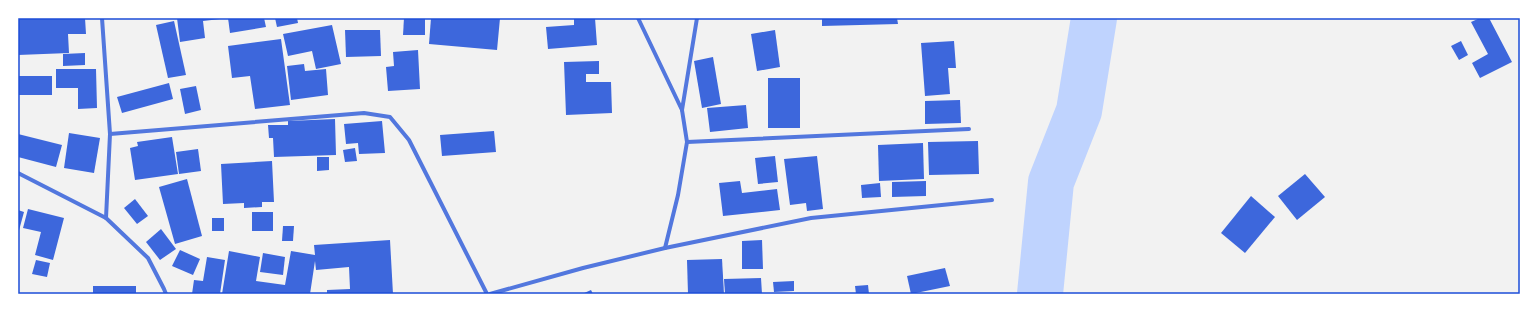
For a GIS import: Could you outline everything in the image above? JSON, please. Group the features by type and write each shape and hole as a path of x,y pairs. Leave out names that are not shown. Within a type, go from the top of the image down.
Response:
{"street":[{"path":"102,18 110,134 106,218"},
{"path":"638,18 682,110 687,142 678,195 665,248"},
{"path":"682,110 697,18"},
{"path":"110,134 364,113 390,117 409,140 488,294 583,268 665,248 811,218 992,200"},
{"path":"687,142 969,129"},
{"path":"18,172 106,218 148,258 166,294"}],"building":[{"path":"18,18 85,18 86,34 68,34 69,53 18,55"},
{"path":"177,18 220,19 203,21 205,38 180,42"},
{"path":"228,18 264,18 266,27 230,33"},
{"path":"275,18 297,18 298,23 277,27"},
{"path":"404,18 425,18 425,35 403,35"},
{"path":"431,18 500,18 497,50 429,44"},
{"path":"574,18 595,18 597,45 548,49 546,27 574,25"},
{"path":"822,18 897,18 898,24 822,26"},
{"path":"1480,18 1489,18 1512,62 1480,78 1472,63 1488,54 1471,22"},
{"path":"174,21 186,75 168,78 156,25"},
{"path":"332,25 341,64 316,69 312,51 288,56 283,34"},
{"path":"345,30 380,30 381,56 346,57"},
{"path":"775,30 780,67 757,71 751,34"},
{"path":"281,39 290,105 255,109 250,76 232,78 228,46"},
{"path":"954,41 956,68 948,68 950,94 925,96 921,43"},
{"path":"1461,41 1468,55 1459,60 1451,46"},
{"path":"418,50 420,89 388,91 386,67 394,66 393,52"},
{"path":"85,53 85,65 63,66 63,54"},
{"path":"713,57 721,104 702,108 694,61"},
{"path":"599,61 599,74 586,74 586,82 611,82 612,113 566,115 564,62"},
{"path":"304,64 305,71 326,69 328,95 291,100 287,66"},
{"path":"56,69 96,69 97,108 78,109 78,88 56,88"},
{"path":"18,76 52,76 52,95 18,95"},
{"path":"768,78 800,78 800,128 768,128"},
{"path":"169,83 173,99 122,113 117,97"},
{"path":"196,86 201,110 185,114 180,89"},
{"path":"960,100 961,123 925,124 925,101"},
{"path":"746,105 748,128 710,132 707,108"},
{"path":"335,119 336,155 274,157 273,138 269,138 268,125 288,125 288,121"},
{"path":"382,121 385,153 359,154 358,143 346,144 344,124"},
{"path":"494,131 496,152 442,156 440,135"},
{"path":"69,133 100,138 94,173 64,168"},
{"path":"18,134 62,145 56,167 18,157"},
{"path":"172,137 178,174 135,180 130,148 138,146 137,142"},
{"path":"978,141 979,174 929,175 928,142"},
{"path":"923,143 924,179 879,181 878,145"},
{"path":"355,148 357,161 345,162 343,150"},
{"path":"198,149 201,171 179,174 176,152"},
{"path":"775,156 778,182 758,184 755,158"},
{"path":"817,156 823,209 807,211 806,203 790,205 784,159"},
{"path":"317,157 329,157 329,170 317,171"},
{"path":"272,161 274,202 262,202 262,207 244,208 244,203 223,204 221,164"},
{"path":"1305,174 1325,197 1297,220 1278,196"},
{"path":"187,179 202,236 175,244 159,187"},
{"path":"740,181 742,193 777,189 780,210 723,216 719,183"},
{"path":"926,181 926,196 892,197 892,182"},
{"path":"880,183 881,197 862,198 861,185"},
{"path":"1251,196 1275,217 1245,253 1221,233"},
{"path":"135,199 148,216 137,224 124,208"},
{"path":"28,209 64,218 53,260 35,255 41,232 23,228"},
{"path":"18,210 24,212 18,234"},
{"path":"252,212 273,212 273,231 252,231"},
{"path":"212,218 224,218 224,231 212,231"},
{"path":"283,226 294,226 293,241 282,241"},
{"path":"161,229 176,249 160,260 146,242"},
{"path":"390,240 393,294 327,294 327,290 350,289 349,267 316,270 315,261 310,294 222,294 229,251 260,257 256,281 285,285 291,251 315,255 314,245"},
{"path":"762,240 763,269 742,269 742,241"},
{"path":"180,250 200,259 193,275 172,266"},
{"path":"263,253 285,257 283,275 260,272"},
{"path":"207,257 225,260 220,294 192,294 194,280 203,281"},
{"path":"722,259 724,294 688,294 687,260"},
{"path":"36,260 50,263 47,277 32,274"},
{"path":"945,268 950,286 911,294 907,276"},
{"path":"761,278 762,294 725,294 724,279"},
{"path":"794,281 794,291 774,292 773,282"},
{"path":"868,285 869,294 856,294 855,286"},
{"path":"93,286 136,286 136,294 93,294"},
{"path":"591,290 593,294 582,294"}],"waterway":[{"path":"1040,294 1051,182 1079,111 1094,18"}]}
